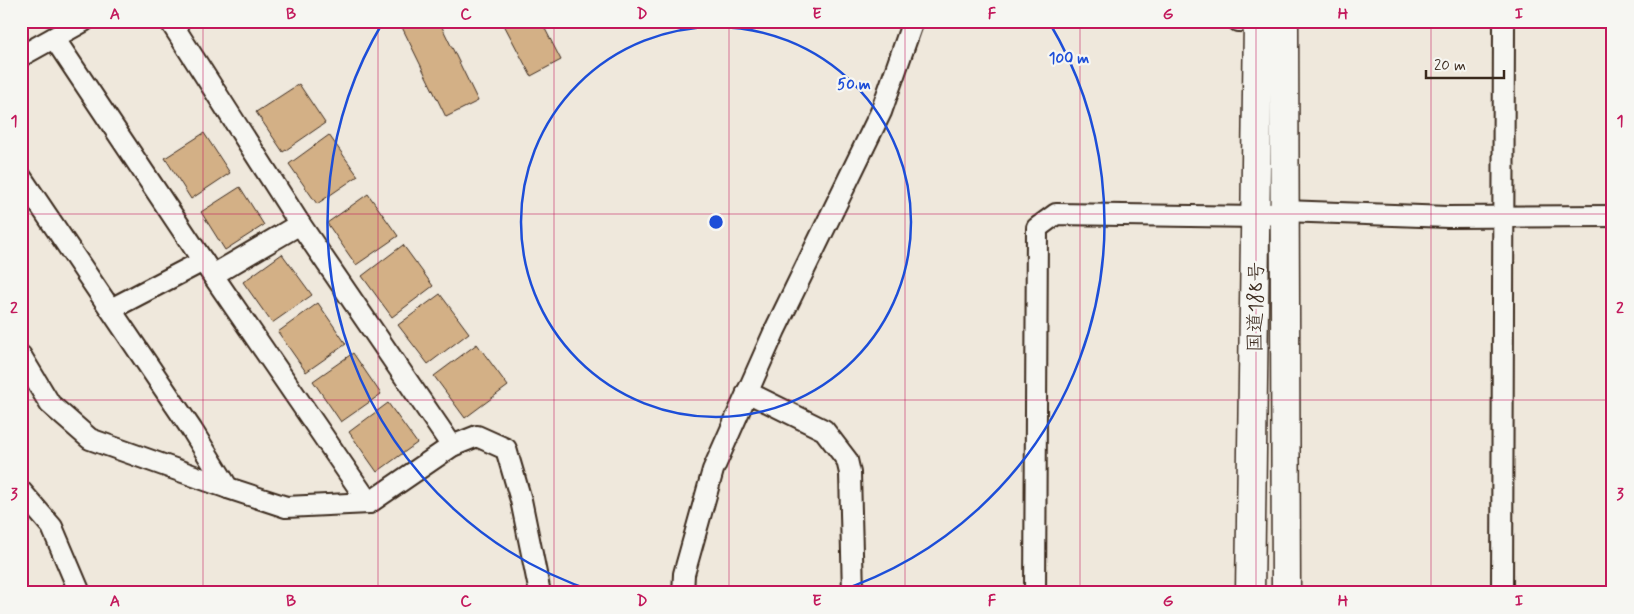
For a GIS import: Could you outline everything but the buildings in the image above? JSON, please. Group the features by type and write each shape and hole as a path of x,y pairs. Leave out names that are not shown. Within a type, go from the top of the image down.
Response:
{"highway":[{"name":"国道188号","path":"1264,21 1284,211 1286,593"},
{"name":"国道188号","path":"1250,593 1257,217 1264,21"}],"street":[{"path":"21,56 84,21"},
{"path":"170,21 300,224 452,446"},
{"path":"683,593 684,574 713,470 747,392 880,112 913,21"},
{"path":"1502,593 1504,21"},
{"path":"54,38 369,503"},
{"path":"21,176 192,430 228,488"},
{"path":"1035,593 1037,228 1056,214 1257,217 1284,211 1448,217 1613,216"},
{"path":"111,309 208,268 300,224"},
{"path":"21,356 50,404 90,439 286,507 369,503 452,446 476,436 506,449 521,500 540,593"},
{"path":"747,392 824,430 846,460 850,473 853,593"},
{"path":"21,491 52,527 80,593"}]}
